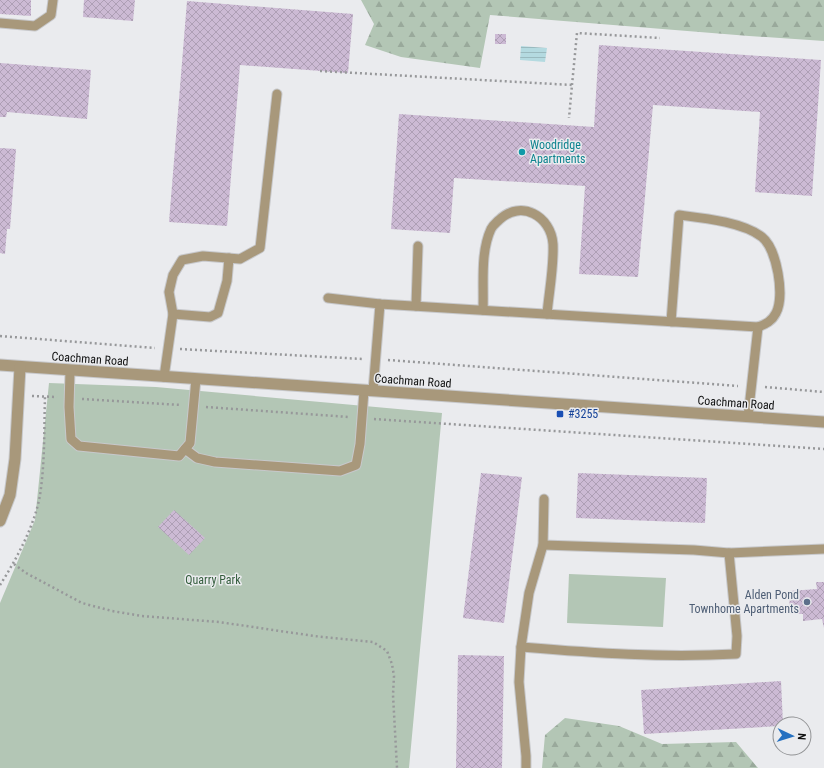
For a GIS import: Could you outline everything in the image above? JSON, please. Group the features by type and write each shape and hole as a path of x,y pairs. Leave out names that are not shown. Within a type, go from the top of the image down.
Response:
{"street":[{"name":"Coachman Road","path":"0,365 824,422"},
{"path":"0,521 10,495 15,459 20,367"}],"lane":[{"path":"0,23 35,26 51,15 53,0"},
{"path":"164,377 173,314 170,292 173,275 182,260 203,256 240,259 260,248 277,94"},
{"path":"483,310 486,244 492,227 507,213 522,209 533,213 548,226 553,244 547,314"},
{"path":"328,298 380,304 671,322 758,327 770,322 777,312 780,282 773,255 763,238 731,225 705,218 679,216 671,322"},
{"path":"416,306 418,246"},
{"path":"173,314 210,318 218,313 227,280 229,258"},
{"path":"184,449 197,458 215,462 340,471 356,465 360,444 362,418 376,359 380,304"},
{"path":"748,417 758,327"},
{"path":"70,371 69,398 71,439 79,446 179,456 190,443 196,379"},
{"path":"526,768 519,682 521,647 529,593 543,545 544,499"},
{"path":"543,545 694,550 729,553 824,549"},
{"path":"521,647 627,655 684,657 736,654 737,636 729,553"}],"path":[{"path":"570,118 577,33 660,38"},
{"path":"320,71 572,85"},
{"path":"0,336 168,349 376,359 824,392"},
{"path":"18,395 824,450"},
{"path":"0,585 14,564 30,526 40,496 44,447 45,397"},
{"path":"14,564 26,573 82,603 112,611 373,642 386,651 392,664 394,676 393,695 397,768"}],"green space":[{"path":"361,0 824,0 824,41 490,15 480,68 401,57 365,45 374,24"},
{"name":"Quarry Park","path":"49,383 156,387 442,413 409,768 0,768 0,603 35,520"},
{"path":"569,574 666,578 663,627 567,623"},
{"path":"565,718 619,726 662,744 736,742 758,768 542,768 545,735"}],"water":[{"path":"521,46 547,48 545,62 520,60"}],"building":[{"path":"0,0 31,0 31,16 0,14"},
{"path":"84,0 135,0 133,21 83,17"},
{"path":"187,1 353,14 348,73 240,65 227,226 169,222"},
{"path":"495,34 506,34 506,44 495,44"},
{"name":"Woodridge Apartments","path":"599,45 821,60 812,196 755,192 760,112 653,105 638,277 579,274 585,186 454,178 450,233 391,229 399,114 594,127"},
{"path":"0,63 91,70 87,119 7,112 6,117 0,117"},
{"path":"0,148 16,149 10,229 7,229 5,254 0,253"},
{"path":"481,473 522,477 504,623 463,618"},
{"path":"578,473 707,478 705,523 576,518"},
{"path":"174,510 205,538 189,555 158,527"},
{"name":"Alden Pond Townhome Apartments","path":"816,582 824,582 824,628 822,619 803,621 803,614 790,614 789,591 817,589"},
{"path":"458,655 504,656 502,768 456,768"},
{"path":"781,681 783,716 772,716 772,726 644,734 641,690"}],"place":[{"name":"Woodridge Apartments","path":"522,152"},
{"name":"#3255","path":"560,414"},
{"name":"Alden Pond Townhome Apartments","path":"807,602"}]}
